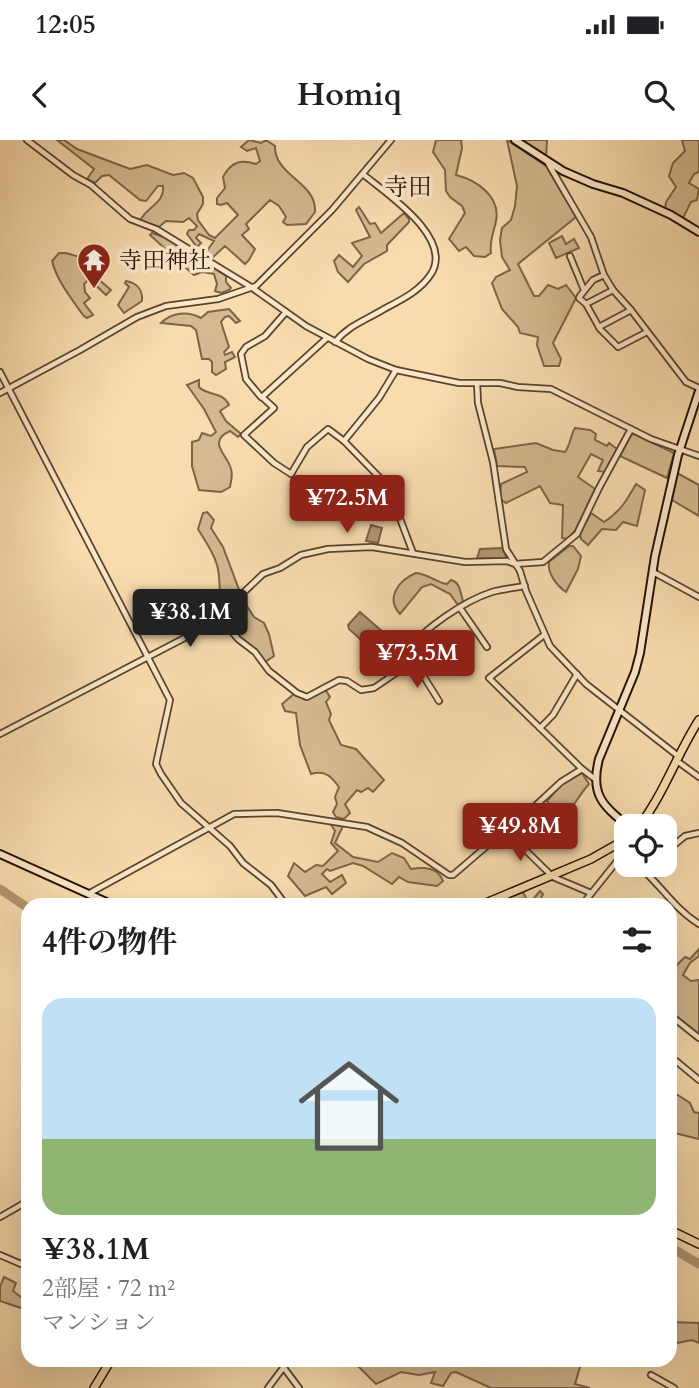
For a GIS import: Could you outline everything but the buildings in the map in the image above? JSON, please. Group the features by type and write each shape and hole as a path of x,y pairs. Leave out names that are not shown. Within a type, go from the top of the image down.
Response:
{"main road":[{"path":"648,814 699,720"},
{"path":"498,898 614,847"},
{"path":"677,1233 699,1244"},
{"path":"94,1388 107,1367"}],"street":[{"path":"27,140 73,175 91,184 122,214 156,229 335,342 396,370 448,381 551,389 651,439 699,456"},
{"path":"0,393 137,317 166,306 218,299 262,280 364,175 391,140"},
{"path":"515,140 579,178 632,197 699,232"},
{"path":"548,162 591,237 604,275 613,290 685,382 699,389 679,449 652,571 640,653 599,760 595,779 598,796 614,814"},
{"path":"335,342 357,322 377,314 413,292 430,275 436,263 435,250 428,234 411,214 364,175"},
{"path":"570,256 584,290"},
{"path":"604,275 593,280 579,298 586,304 599,327 618,347 647,332"},
{"path":"586,304 613,290"},
{"path":"599,327 631,310"},
{"path":"286,312 265,336 246,347 241,354 246,379 274,408 244,435 291,474 307,447 328,429 344,441 390,492 412,553"},
{"path":"262,397 327,338"},
{"path":"344,441 379,398 396,370"},
{"path":"0,372 170,700 156,764 181,803 229,846 243,863 271,885 281,898"},
{"path":"477,383 478,403 492,462 506,549 520,571 550,646 577,674 699,777"},
{"path":"0,734 221,619 223,611 257,578 300,555 361,546 466,562 543,562 573,540 631,429"},
{"path":"652,571 699,597"},
{"path":"221,619 269,671 307,696 339,680 347,681 361,690 374,688 402,668 402,659 414,642 460,608 493,592 525,586"},
{"path":"460,608 487,648"},
{"path":"544,635 489,678 595,779"},
{"path":"402,668 424,677 439,701"},
{"path":"540,728 553,715 577,674"},
{"path":"88,894 242,813 277,813 367,827 402,843 449,875 457,874 561,782 582,769"},
{"path":"507,832 551,876 591,893"},
{"path":"677,843 685,836 699,833"},
{"path":"0,854 97,898"},
{"path":"587,898 614,867"},
{"path":"653,877 670,898"},
{"path":"677,906 699,924"},
{"path":"693,920 699,914"},
{"path":"677,1021 699,1038"},
{"path":"677,1062 699,1080"},
{"path":"0,1217 21,1204"},
{"path":"0,1255 21,1264"},
{"path":"268,1388 284,1367 299,1388"},
{"path":"651,1375 674,1388"}],"shaded area":[{"path":"57,140 64,140 77,149 130,169 147,165 173,175 184,173 193,178 203,197 203,204 197,214 198,220 209,235 215,238 238,215 227,203 217,204 217,198 225,188 223,177 236,163 256,164 260,161 256,148 247,151 241,147 249,140 261,143 266,140 275,146 281,165 309,193 315,212 306,224 287,225 283,222 286,217 279,206 270,200 246,224 249,229 242,235 255,249 245,264 225,246 212,258 204,255 214,241 199,234 196,238 201,243 197,247 187,234 197,226 189,218 183,222 166,221 159,227 143,222 141,219 159,200 163,186 158,186 146,201 140,200 109,175 102,176 95,183 87,179 94,169"},
{"path":"436,140 461,140 462,148 456,175 479,185 495,204 497,212 491,253 485,257 474,256 466,247 459,251 449,239 465,213 462,206 446,191 445,170 433,152"},
{"path":"507,140 546,166 576,217 518,264 534,296 539,296 548,285 558,289 566,285 576,298 553,343 561,359 559,366 544,366 537,345 538,337 520,333 502,309 492,283 496,277 510,270 502,257 500,240 502,228 511,220 517,186"},
{"path":"519,140 547,140 546,158"},
{"path":"682,140 699,140 699,172 694,174 689,183 699,189 697,200 691,202 683,218 665,209 666,202 676,187 669,176 673,163 685,151"},
{"path":"359,207 370,224 375,223 381,233 404,213 409,222 387,245 387,251 364,264 348,282 338,272 334,261 339,255 353,267 362,256 352,243 370,237 356,210"},
{"path":"152,233 167,238 226,276 226,282 231,288 221,293 215,291 217,284 214,274 202,272 194,275 150,235"},
{"path":"562,236 566,244 574,239 579,248 556,258 549,243"},
{"path":"59,253 83,258 91,265 97,278 111,290 106,295 89,279 84,284 85,292 90,298 84,303 93,315 87,318 69,296 57,275 52,261"},
{"path":"126,281 138,288 142,301 124,313 118,305 129,287"},
{"path":"229,309 240,321 236,323 229,316 221,322 229,347 224,352 225,355 232,352 235,357 225,362 226,369 216,375 212,372 212,362 202,359 196,330 191,326 161,323 175,315 186,314 201,318 208,312"},
{"path":"199,380 202,390 226,401 229,405 220,411 226,421 241,434 238,437 230,431 220,440 220,449 232,474 230,487 221,492 199,490 192,466 192,442 199,440 202,433 211,436 216,432 187,385"},
{"path":"575,428 590,430 596,434 595,440 607,446 609,443 617,449 605,472 598,471 603,460 591,454 578,477 595,489 575,531 567,539 562,538 563,505 550,503 540,486 506,503 500,499 501,484 527,472 525,467 497,466 494,449 536,443 565,452"},
{"path":"634,434 674,453 667,478 620,456"},
{"path":"677,473 699,485 699,516 672,500"},
{"path":"636,484 645,490 637,526 623,522 616,530 602,529 588,545 581,539 580,534 591,513 604,522 623,505"},
{"path":"207,512 214,520 211,528 223,547 243,600 254,617 264,623 269,634 274,656 265,662 237,634 247,622 234,608 226,605 221,608 217,564 198,529 203,513"},
{"path":"371,525 382,528 378,543 366,541"},
{"path":"569,546 573,546 581,556 578,569 566,592 553,579 549,562"},
{"path":"502,548 505,559 477,558 480,549"},
{"path":"416,573 447,584 451,580 454,581 460,588 463,601 458,605 450,594 431,584 422,587 400,614 394,602 396,590 404,580"},
{"path":"360,612 399,646 399,654 395,659 372,650 349,629 348,625"},
{"path":"325,689 330,697 326,702 331,714 329,720 341,745 356,749 384,780 373,792 368,788 361,792 357,790 345,804 350,813 344,819 336,817 333,812 339,787 327,775 311,774 300,745 296,713 285,711 282,704 294,694 306,699"},
{"path":"582,773 589,784 558,820 547,801 562,784"},
{"path":"330,823 343,826 335,843 353,857 378,862 392,853 404,858 411,869 426,868 434,871 443,881 437,886 408,882 399,877 392,884 353,863 330,871 327,869 322,874 330,882 342,875 346,883 332,894 326,887 305,896 288,876 294,863 305,872 316,865 323,866 338,851 331,843 335,831"},
{"path":"540,891 543,894 541,898 534,898"},
{"path":"523,892 526,898 507,898"},
{"path":"699,949 699,956 690,963 683,975 691,981 699,980 699,1034 677,1017 677,965 685,957 690,959"},
{"path":"677,1095 690,1103 694,1112 699,1113 699,1139 677,1134"},
{"path":"4,1277 16,1283 13,1291 21,1297 21,1308 0,1301 0,1287"},
{"path":"677,1322 699,1323 699,1343 692,1340 677,1343"},
{"path":"359,1367 580,1367 575,1384 590,1388 491,1388 456,1372 451,1373 443,1386 431,1383 435,1372 419,1375 401,1372 376,1384"}],"waterway":[{"path":"0,889 21,903"},
{"path":"677,1251 699,1264"}],"place":[{"name":"寺田神社","path":"94,290"}],"district":[{"name":"寺田","path":"408,187"}]}
